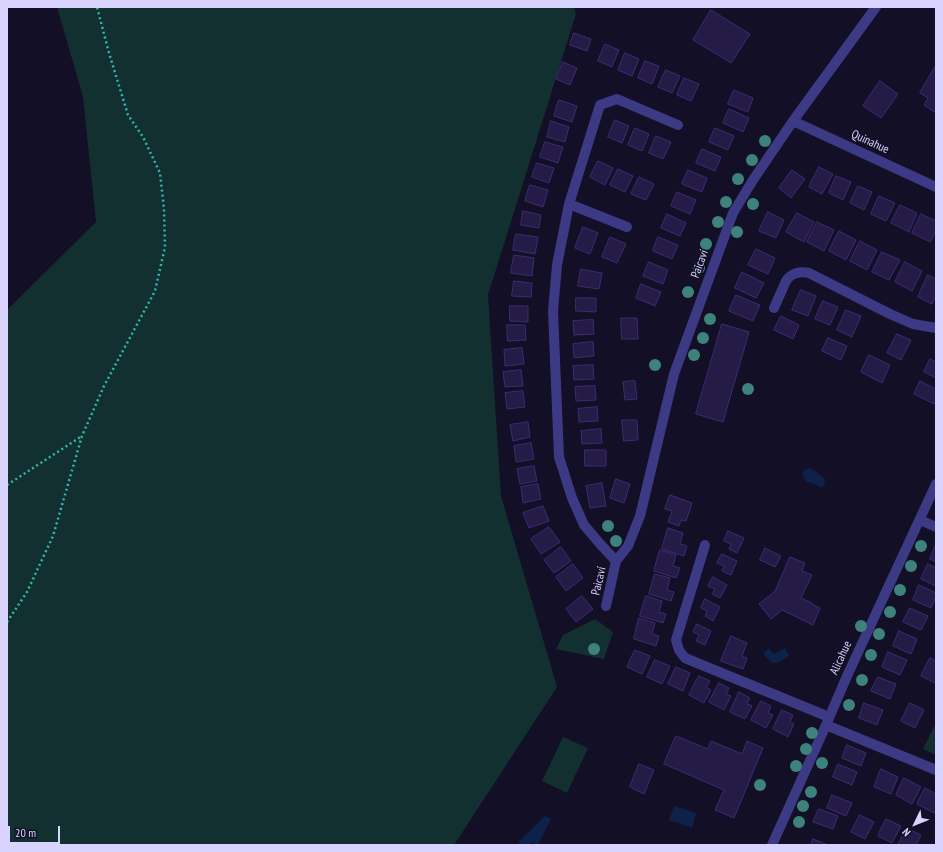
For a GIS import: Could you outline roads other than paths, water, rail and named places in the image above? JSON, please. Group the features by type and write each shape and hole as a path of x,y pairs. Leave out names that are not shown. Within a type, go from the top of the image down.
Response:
{"street":[{"name":"Paicaví","path":"606,606 616,561 628,546 640,516 674,374 733,213 753,180 793,121 876,7"},
{"name":"Paicaví","path":"616,561 584,525 572,498 559,457 553,311 557,265 569,204 600,105 618,99 678,125"},
{"name":"Quinahue","path":"793,121 936,187"},
{"path":"569,204 627,227"},
{"path":"774,308 788,277 795,273 805,272 913,324 936,328"},
{"name":"Alicahue","path":"772,845 847,676 936,484"},
{"path":"920,520 936,527"},
{"path":"705,545 676,640 679,650 685,658 936,770"}],"water":[{"path":"809,468 825,479 824,486 821,488 813,483 806,482 802,472"},
{"path":"769,648 774,654 785,648 789,656 777,663 772,663 763,654"},
{"path":"674,806 696,813 692,828 669,820"},
{"path":"545,816 551,819 538,845 532,842 530,845 521,845 518,842"}]}
